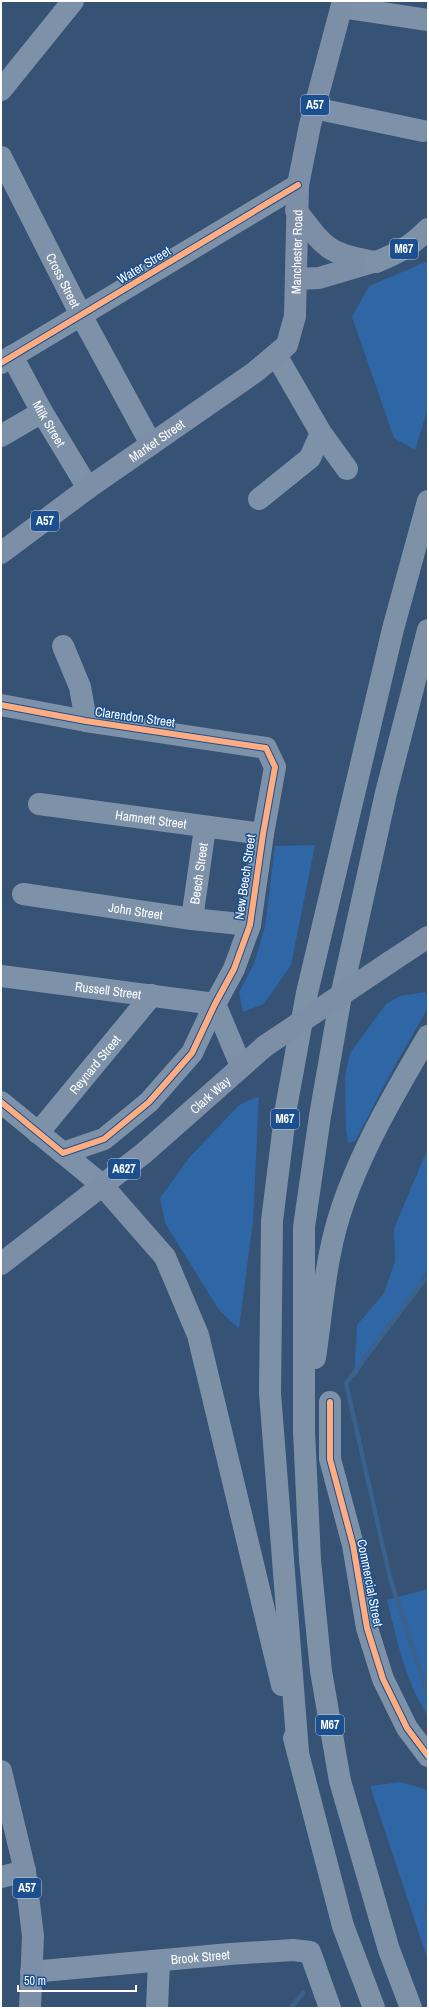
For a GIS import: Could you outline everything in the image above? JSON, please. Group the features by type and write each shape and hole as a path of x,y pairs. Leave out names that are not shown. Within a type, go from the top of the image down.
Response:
{"highway":[{"name":"M67","path":"376,262 398,254 415,242 428,229"},
{"name":"M67","path":"298,1752 270,1393 272,1221 286,1108 307,992 393,629 428,501"},
{"name":"M67","path":"411,2008 389,1950 340,1781 321,1671 310,1560 304,1431 304,1227 320,1116 340,1001 385,800 428,630"},
{"name":"M67","path":"304,1431 329,1263 339,1218 348,1190 394,1092 428,1036"},
{"name":"M67","path":"165,1257 198,1335 298,1752 343,1926 374,2008"}],"main road":[{"name":"Manchester Road","path":"296,316 296,210 298,185 314,108 343,4"},
{"path":"296,210 324,245 336,252 353,258 376,262"},
{"path":"296,280 319,278 376,262"},
{"name":"Market Street","path":"1,553 88,488 255,372 287,345 296,316"},
{"name":"Clark Way","path":"1,1264 144,1154 264,1046 390,962 423,945"},
{"name":"A627","path":"102,1185 165,1257"},
{"name":"A57","path":"1,1771 6,1821 25,1871 32,1936 30,2008"}],"street":[{"path":"1,90 73,1"},
{"path":"343,4 428,20"},
{"path":"314,108 424,131"},
{"name":"Cross Street","path":"1,157 82,316 151,444"},
{"name":"Water Street","path":"6,360 82,316 298,185"},
{"path":"276,355 321,433 347,469"},
{"name":"Milk Street","path":"6,360 42,412 88,488"},
{"path":"1,436 42,412"},
{"path":"259,499 310,458 321,433"},
{"path":"63,646 80,687 86,720"},
{"name":"Clarendon Street","path":"1,705 266,748"},
{"name":"New Beech Street","path":"63,1153 104,1139 149,1102 192,1053 215,1004 234,969 250,925 262,834 275,767 266,748"},
{"name":"Hamnett Street","path":"40,804 205,828 262,834"},
{"name":"Beech Street","path":"192,920 205,828"},
{"name":"John Street","path":"23,894 192,920 250,925"},
{"name":"Russell Street","path":"1,976 215,1004"},
{"name":"Reynard Street","path":"38,1133 152,995"},
{"path":"215,1004 241,1066"},
{"path":"1,1102 102,1185"},
{"name":"Commercial Street","path":"330,1402 330,1459 353,1545 367,1628 383,1679 406,1728 428,1756"},
{"path":"1,1877 25,1871"},
{"name":"Brook Street","path":"31,1972 159,1962 230,1954 293,1950 310,1952 330,2008"},
{"path":"157,2008 159,1962"}],"shaded area":[{"path":"428,261 428,408 415,450 394,438 352,317 369,286"},
{"path":"315,845 291,965 264,1004 243,1012 239,992 254,964 265,927 275,846"},
{"path":"425,992 428,997 428,1008 394,1067 355,1141 348,1143 346,1130 345,1076 350,1053 386,1004 400,996"},
{"path":"259,1096 253,1221 239,1329 219,1310 165,1223 160,1198 189,1158 239,1105"},
{"path":"428,1148 428,1270 354,1378 357,1325 384,1293 395,1261 394,1228"},
{"path":"428,1589 428,1716 413,1689 398,1645 387,1600"},
{"path":"401,1782 428,1790 428,1961 370,1786"}],"waterway":[{"path":"428,1275 346,1383 390,1578 428,1695"},
{"path":"425,1916 428,1905"},
{"path":"291,2008 303,1993"}],"cycle path":[{"path":"1,363 298,185"},
{"path":"1,705 86,721 266,748 275,767 263,834 250,925 234,969 215,1004 192,1053 149,1102 104,1139 63,1153 1,1102"},
{"path":"330,1402 330,1459 353,1545 367,1628 383,1679 407,1728 428,1756"}]}
